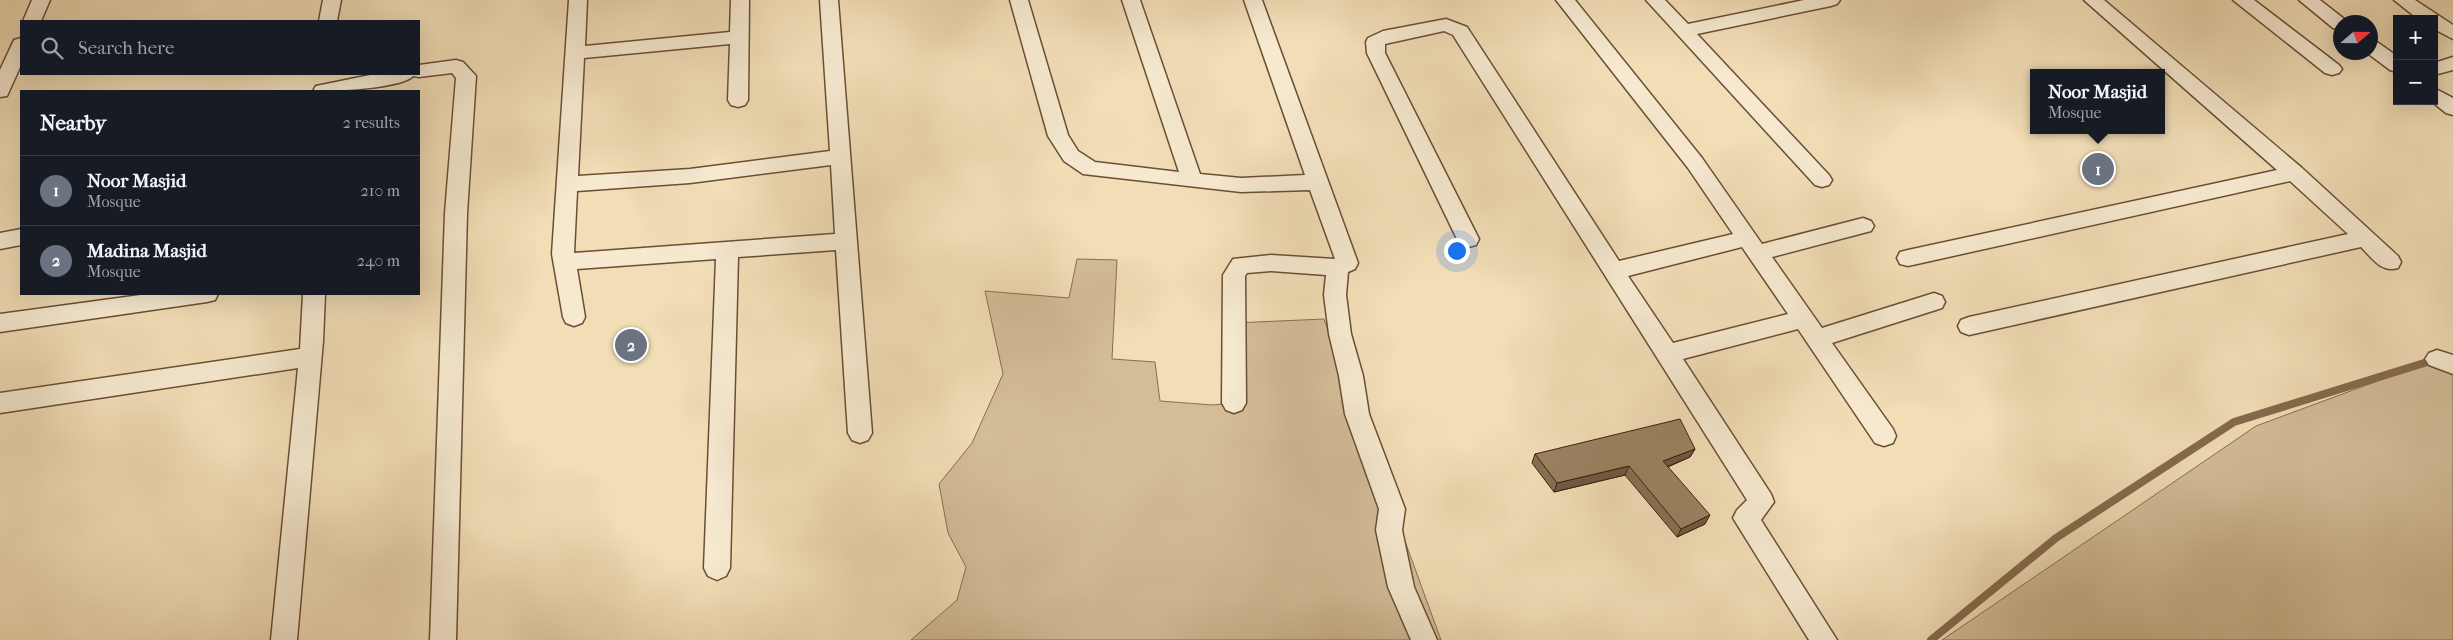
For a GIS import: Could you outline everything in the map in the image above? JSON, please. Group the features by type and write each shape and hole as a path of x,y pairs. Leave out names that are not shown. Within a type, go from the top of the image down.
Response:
{"street":[{"path":"32,20 41,0"},
{"path":"328,20 332,0"},
{"path":"574,316 564,262 578,0"},
{"path":"738,100 740,0"},
{"path":"829,0 860,433"},
{"path":"1019,0 1058,136 1071,156 1090,169 1241,185 1318,182"},
{"path":"1131,0 1192,181"},
{"path":"1234,404 1234,275 1241,265 1271,263 1338,268 1347,263 1253,0"},
{"path":"1565,0 1695,163 1884,436"},
{"path":"1655,0 1822,180"},
{"path":"1684,30 1832,0"},
{"path":"2093,0 2295,173 2390,262"},
{"path":"2242,0 2332,69"},
{"path":"2308,0 2333,19"},
{"path":"2403,0 2426,15"},
{"path":"2438,23 2453,33"},
{"path":"1468,239 1376,53 1375,42 1383,38 1446,24 1460,31 1762,502 1746,518 1824,640"},
{"path":"575,53 739,37"},
{"path":"0,91 20,46"},
{"path":"2378,52 2393,63"},
{"path":"420,71 456,66 466,76 456,212 443,640"},
{"path":"323,90 324,75"},
{"path":"328,90 399,75"},
{"path":"2438,97 2453,108"},
{"path":"568,184 690,176 840,157"},
{"path":"1908,258 2295,173"},
{"path":"1614,271 1864,226"},
{"path":"0,240 20,237"},
{"path":"1969,326 2365,238"},
{"path":"564,262 846,241"},
{"path":"717,568 726,250"},
{"path":"1338,268 1335,296 1340,334 1351,376 1357,414 1378,476 1392,509 1389,530 1401,587 1424,640"},
{"path":"0,323 191,295"},
{"path":"284,640 314,295"},
{"path":"1817,339 1934,302"},
{"path":"1667,354 1803,319"},
{"path":"0,403 309,357"}],"shaded area":[{"path":"1077,259 1117,260 1112,359 1155,362 1160,401 1213,405 1234,403 1234,323 1324,319 1441,640 911,640 957,600 966,567 948,533 939,484 972,443 1003,374 985,291 1069,298"},
{"path":"2437,359 2453,365 2453,640 1942,640 2256,426"}],"building":[{"path":"1680,419 1695,449 1663,461 1710,515 1681,529 1629,466 1557,483 1535,454"}],"waterway":[{"path":"1931,640 2056,538 2234,422 2437,359 2453,360"}],"place":[{"name":"Noor Masjid","path":"2098,169"},
{"name":"Madina Masjid","path":"631,345"}]}
